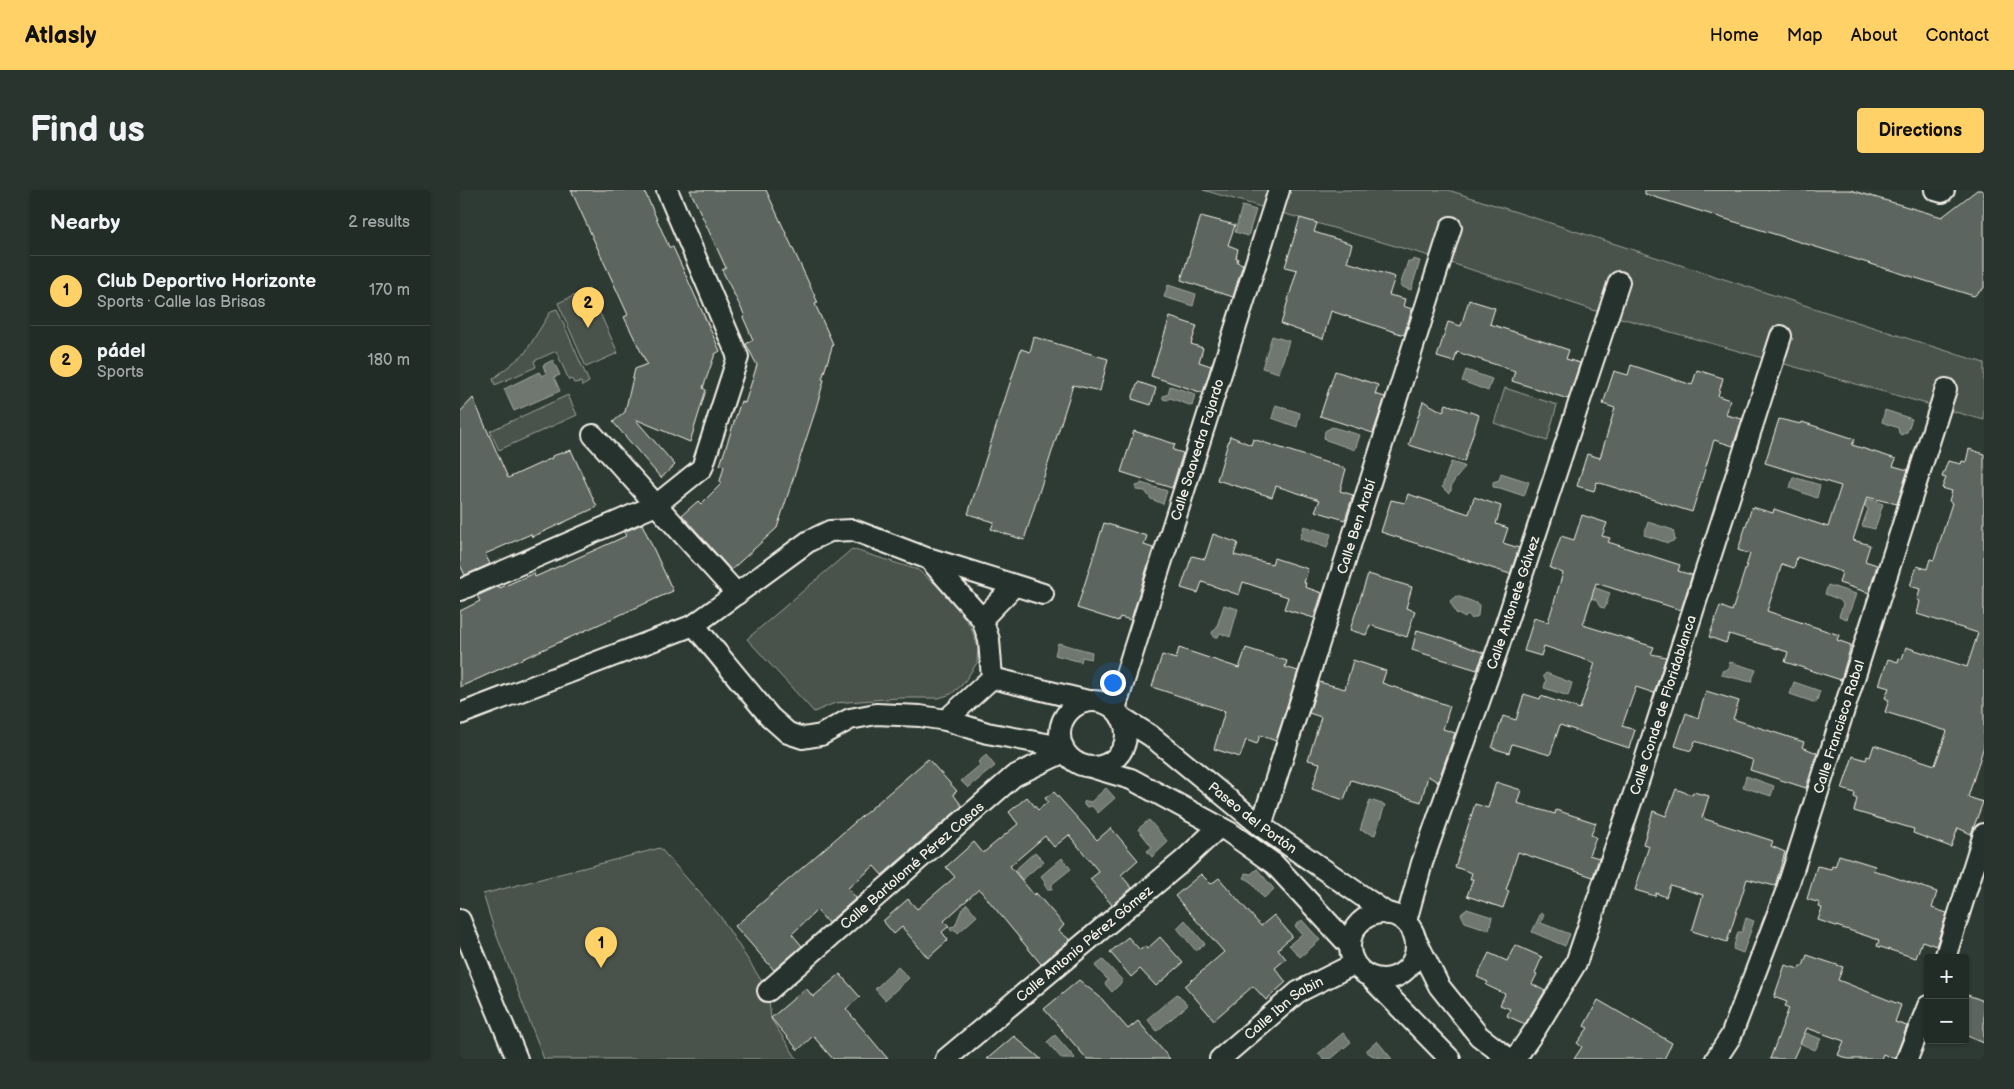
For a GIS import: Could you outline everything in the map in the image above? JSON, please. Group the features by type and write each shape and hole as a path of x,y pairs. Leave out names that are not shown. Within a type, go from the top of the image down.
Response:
{"street":[{"path":"460,590 656,505 702,468 738,357 667,190"},
{"name":"Calle Saavedra Fajardo","path":"1118,713 1279,190"},
{"path":"1935,190 1942,192 1944,190"},
{"name":"Calle Ben Arabí","path":"1261,826 1451,227"},
{"name":"Calle Antonete Gálvez","path":"1397,917 1422,863 1498,648 1620,282"},
{"name":"Calle Conde de Floridablanca","path":"1515,1059 1576,963 1640,776 1781,336"},
{"name":"Calle Francisco Rabal","path":"1716,1059 1731,1036 1786,892 1946,389"},
{"path":"593,435 737,594"},
{"path":"460,714 694,626 809,541 830,531 853,530 929,559 1043,594"},
{"path":"929,559 982,619 989,640 992,678"},
{"path":"982,619 1014,586"},
{"path":"694,626 770,717 788,733 803,738 821,735 850,719 876,714 920,716 946,720 987,733 1063,749"},
{"path":"992,678 1107,704 1118,713 1126,727 1126,739 1122,750 1110,762 1094,768 1082,766 1072,761 1063,749 1059,732 1065,715 1071,708 1088,701"},
{"path":"946,720 992,678"},
{"name":"Paseo del Portón","path":"1118,713 1152,736 1261,826 1397,917"},
{"name":"Calle Bartolomé Pérez Casas","path":"768,991 1014,776 1063,749"},
{"name":"Paseo del Portón","path":"1094,768 1132,779 1219,827 1274,864 1351,955"},
{"name":"Calle Antonio Pérez Gómez","path":"946,1059 1184,860 1219,827"},
{"path":"1946,954 1984,834"},
{"path":"1450,1059 1372,979 1362,973 1351,955 1351,936 1361,921 1378,913 1397,917 1416,940 1439,986 1480,1036 1509,1059"},
{"path":"460,920 517,1059"},
{"path":"1372,979 1384,980 1395,978 1405,972 1412,963 1416,952 1416,940"},
{"name":"Calle Ibn Sabin","path":"1220,1059 1298,992 1351,955"},
{"path":"1906,1059 1924,1016"}],"shaded area":[{"path":"1203,190 1448,190 1984,363 1984,420 1596,311 1433,257"},
{"path":"1242,206 1256,210 1248,236 1235,232"},
{"path":"1413,259 1420,261 1411,290 1400,286 1408,261 1412,262"},
{"path":"1168,285 1196,294 1193,306 1164,297"},
{"path":"589,289 618,353 586,367 558,303"},
{"path":"557,309 589,382 582,386 581,382 574,383 572,379 569,380 556,351 534,361 536,367 495,385 493,379 525,353 551,311"},
{"path":"1272,336 1289,341 1279,373 1262,368"},
{"path":"553,360 560,375 554,377 560,391 514,411 504,389 539,372 542,376 546,374 543,365"},
{"path":"1466,370 1492,379 1488,391 1462,381"},
{"path":"1170,386 1195,394 1192,406 1170,398 1167,400 1163,399 1163,396 1168,394"},
{"path":"1505,388 1557,405 1547,441 1494,423"},
{"path":"568,395 577,415 499,450 490,431"},
{"path":"1276,405 1300,413 1297,427 1272,418"},
{"path":"1885,410 1912,419 1907,432 1901,435 1898,428 1882,422"},
{"path":"1332,427 1360,435 1355,450 1324,438 1325,431"},
{"path":"1451,462 1464,466 1452,484 1451,491 1448,493 1442,487"},
{"path":"1501,473 1529,482 1524,496 1493,487 1493,482 1499,480"},
{"path":"1793,477 1820,485 1817,498 1790,488"},
{"path":"1141,483 1167,491 1163,504 1151,499 1145,491 1136,490 1136,486"},
{"path":"1869,499 1883,504 1875,529 1862,526 1868,509 1865,506 1865,502"},
{"path":"1648,522 1673,530 1675,540 1668,543 1644,535"},
{"path":"1304,526 1331,534 1327,548 1300,539"},
{"path":"852,549 918,570 948,594 971,627 978,647 977,663 962,685 951,694 939,698 898,698 835,703 814,712 747,639"},
{"path":"1587,585 1610,593 1605,608 1600,607 1596,600 1584,595"},
{"path":"1828,585 1856,594 1847,619 1839,616 1843,604 1840,600 1825,594"},
{"path":"1456,596 1479,605 1478,616 1472,619 1468,614 1465,618 1456,613 1450,601"},
{"path":"1224,605 1238,609 1230,637 1220,633 1218,637 1213,637 1212,632 1216,629"},
{"path":"1058,643 1092,652 1091,659 1082,657 1081,662 1055,655"},
{"path":"1730,662 1756,670 1751,682 1722,675 1722,671 1728,669"},
{"path":"1546,673 1572,683 1568,696 1544,688 1546,680 1543,676"},
{"path":"1794,682 1820,691 1816,703 1790,694"},
{"path":"986,755 995,766 968,788 961,781 980,765 978,762"},
{"path":"1746,776 1774,786 1771,796 1743,787"},
{"path":"1106,788 1115,798 1098,813 1092,806 1084,805 1084,802 1091,802"},
{"path":"1370,800 1385,805 1375,835 1360,830"},
{"path":"1149,820 1168,842 1152,857 1147,851 1152,847 1138,829"},
{"path":"660,848 720,916 768,991 771,1019 797,1059 544,1059 493,926 483,894"},
{"path":"1035,852 1044,861 1022,880 1015,870"},
{"path":"1062,858 1071,869 1052,884 1052,889 1047,889 1044,884 1046,883 1041,876"},
{"path":"1257,869 1274,889 1264,898 1249,880 1244,878 1245,873 1251,874"},
{"path":"967,904 977,916 958,933 956,930 951,931 950,927 955,926 961,911"},
{"path":"1467,909 1492,917 1489,930 1465,922 1461,914"},
{"path":"1541,913 1544,914 1541,923 1570,934 1565,946 1532,932"},
{"path":"1746,918 1754,921 1743,953 1733,949 1738,932 1742,932"},
{"path":"1185,920 1205,944 1196,951 1177,928"},
{"path":"1302,920 1320,940 1300,957 1289,945 1302,934 1295,926"},
{"path":"1103,960 1123,981 1112,992 1105,984 1108,980 1095,966"},
{"path":"898,967 909,978 885,1000 875,989"},
{"path":"1177,994 1188,1005 1157,1031 1147,1019"},
{"path":"1789,1031 1804,1036 1806,1033 1821,1039 1815,1050 1786,1037"},
{"path":"1343,1033 1351,1042 1331,1059 1323,1059 1318,1054"},
{"path":"1055,1035 1074,1059 1062,1059 1047,1042"},
{"path":"1377,1041 1392,1059 1378,1058 1366,1051"}],"building":[{"path":"571,190 644,190 669,247 673,247 720,351 715,354 703,388 706,390 690,442 635,419 675,465 661,478 613,422 625,412 635,369 647,364 624,317 628,315"},
{"path":"690,190 766,190 818,303 815,304 833,344 822,379 824,380 814,415 777,528 731,570 682,515 698,501 701,504 721,484 724,466 720,465 741,401 745,403 757,365 746,344 753,340 743,317 745,316 722,270 726,268"},
{"path":"1645,190 1850,190 1942,217 1977,190 1984,190 1984,288 1974,296 1645,194"},
{"path":"1201,216 1235,225 1228,245 1238,249 1237,262 1243,264 1233,297 1181,280"},
{"path":"1300,218 1317,223 1314,232 1352,244 1347,262 1395,277 1389,295 1405,299 1403,306 1412,309 1404,335 1331,311 1323,339 1281,324 1297,270 1285,267"},
{"path":"1469,300 1495,308 1490,324 1569,350 1566,359 1580,363 1568,399 1512,381 1515,371 1457,352 1454,362 1437,357 1448,322 1461,326"},
{"path":"1170,317 1197,326 1191,344 1203,348 1199,362 1211,366 1203,393 1151,376"},
{"path":"1034,337 1108,359 1100,391 1073,385 1024,540 991,529 994,522 968,514 1021,349 1030,352"},
{"path":"1631,365 1692,385 1697,370 1723,378 1718,396 1730,400 1726,415 1742,419 1733,446 1714,440 1692,512 1597,482 1594,491 1577,486 1587,454 1600,458 1615,408 1603,404 1614,371 1628,375"},
{"path":"1335,371 1378,385 1375,394 1385,397 1373,433 1320,416"},
{"path":"1138,382 1156,388 1151,405 1132,399"},
{"path":"473,398 508,478 552,458 552,456 571,450 597,507 532,537 531,534 485,554 490,564 465,575 460,565 460,412"},
{"path":"1423,401 1443,412 1446,404 1479,415 1464,462 1409,445"},
{"path":"1779,419 1801,424 1802,422 1855,439 1852,445 1896,459 1893,466 1908,470 1897,504 1867,497 1853,540 1870,545 1865,561 1877,565 1869,593 1839,583 1842,572 1797,557 1794,568 1782,564 1767,611 1839,635 1837,640 1851,645 1841,680 1785,662 1788,652 1729,634 1726,643 1709,637 1720,606 1732,611 1750,554 1738,550 1752,507 1773,513 1774,509 1828,527 1841,486 1765,463"},
{"path":"1134,431 1175,444 1173,450 1183,453 1172,488 1121,472"},
{"path":"1230,436 1251,445 1253,439 1346,469 1340,491 1353,495 1345,520 1315,511 1320,500 1276,486 1272,497 1217,480"},
{"path":"1969,449 1984,454 1984,746 1968,797 1983,802 1971,834 1958,828 1951,847 1913,833 1914,829 1854,811 1857,799 1854,797 1855,793 1842,789 1853,756 1866,760 1867,756 1870,757 1874,745 1935,765 1947,731 1885,712 1889,700 1885,698 1889,688 1879,685 1888,659 1898,662 1899,658 1902,659 1906,647 1967,667 1978,633 1917,614 1920,601 1917,600 1920,589 1910,586 1917,566 1927,569 1930,559 1934,560 1952,503 1949,501 1952,491 1942,488 1946,478 1942,477 1948,461 1961,464 1962,461 1966,462"},
{"path":"1408,494 1469,514 1474,497 1501,506 1496,524 1508,528 1503,543 1519,548 1510,574 1381,532 1391,500 1405,503"},
{"path":"1582,515 1607,523 1602,536 1610,538 1608,542 1680,565 1678,571 1692,575 1681,610 1596,583 1583,625 1654,647 1651,654 1666,657 1654,693 1636,687 1622,726 1635,730 1629,748 1560,725 1550,755 1512,744 1509,753 1492,748 1503,716 1516,720 1524,694 1540,699 1541,696 1580,709 1595,663 1544,646 1541,656 1524,651 1534,618 1548,622 1563,573 1550,568 1561,536 1574,540"},
{"path":"1104,523 1147,536 1144,545 1153,548 1131,620 1120,617 1118,621 1077,608"},
{"path":"642,524 673,591 460,687 460,611 480,601 477,596 534,573 535,577 626,536 624,532"},
{"path":"1213,534 1238,543 1234,555 1272,564 1274,558 1308,569 1304,583 1306,583 1305,587 1322,593 1314,618 1284,609 1288,597 1243,582 1239,595 1202,582 1198,593 1181,588 1192,556 1205,559"},
{"path":"1368,574 1412,587 1406,608 1415,611 1407,637 1370,625 1366,635 1350,630"},
{"path":"1417,630 1484,653 1477,670 1412,650"},
{"path":"1179,648 1239,668 1246,648 1287,661 1285,667 1298,671 1276,741 1260,735 1257,744 1246,740 1240,757 1214,749 1225,711 1152,687 1162,655 1176,659"},
{"path":"1353,660 1386,671 1382,683 1450,706 1443,729 1455,733 1438,782 1428,776 1421,802 1351,780 1344,800 1312,789 1320,763 1308,760 1321,717 1309,713 1319,682 1345,689"},
{"path":"1706,691 1739,701 1733,719 1804,742 1802,747 1817,753 1806,788 1750,770 1753,760 1695,741 1691,751 1675,746 1686,713 1698,718"},
{"path":"928,759 957,791 953,794 962,806 882,875 874,866 848,888 856,898 828,923 817,910 792,934 802,946 774,970 735,926"},
{"path":"1496,782 1521,790 1517,803 1555,814 1556,810 1596,823 1591,835 1596,837 1589,855 1599,858 1593,877 1518,852 1506,890 1509,891 1503,908 1467,896 1473,879 1470,879 1472,873 1455,867 1475,804 1488,808"},
{"path":"1676,789 1692,795 1693,792 1709,796 1702,818 1773,841 1771,846 1785,852 1775,886 1747,879 1727,942 1692,931 1703,895 1670,885 1666,897 1656,893 1655,896 1635,890 1649,846 1643,844 1653,811 1666,816"},
{"path":"1054,792 1097,840 1111,828 1138,860 1121,875 1132,888 1112,905 1090,879 1099,872 1069,835 1054,847 1045,836 1010,866 1034,895 1036,893 1064,925 1059,931 1070,940 1041,964 979,889 944,921 949,926 942,932 948,940 928,958 902,927 894,934 883,921 908,899 917,909 955,877 946,867 974,842 983,853 1018,824 1009,812 1027,797 1038,810 1048,802 1045,798"},
{"path":"1839,855 1875,866 1873,870 1937,892 1932,908 1947,913 1936,946 1922,941 1916,958 1877,946 1879,940 1818,920 1822,908 1819,907 1820,903 1807,899 1817,866 1831,869 1832,866 1835,867"},
{"path":"1201,874 1211,884 1219,878 1261,926 1274,915 1292,936 1278,949 1286,959 1275,968 1286,982 1266,1000 1253,986 1214,1020 1185,986 1224,952 1175,896"},
{"path":"1128,937 1140,950 1145,946 1147,949 1160,937 1183,963 1156,986 1140,969 1131,977 1110,952"},
{"path":"1515,945 1542,957 1532,984 1545,991 1525,1024 1507,1016 1510,1009 1500,1005 1505,994 1486,985 1488,982 1477,977 1489,953 1507,961"},
{"path":"1807,955 1843,967 1838,980 1901,1005 1895,1022 1907,1026 1895,1059 1883,1054 1881,1059 1848,1059 1838,1055 1844,1041 1807,1028 1793,1059 1770,1059 1789,1008 1785,1006 1787,1002 1774,997 1785,965 1799,969 1800,966 1803,966"},
{"path":"840,974 860,997 846,1009 888,1059 833,1059 813,1036 798,1050 771,1018 806,988 813,997"},
{"path":"1079,980 1101,998 1128,1029 1138,1021 1170,1059 1087,1059 1044,1009"},
{"path":"1969,995 1984,1001 1984,1043 1969,1037"},
{"path":"1598,1000 1672,1043 1664,1059 1574,1059 1582,1047 1577,1043 1588,1028 1584,1026"},
{"path":"1014,1036 1041,1059 987,1059"}],"place":[{"name":"pádel","path":"588,328"},
{"name":"Club Deportivo Horizonte","path":"601,968"}]}
